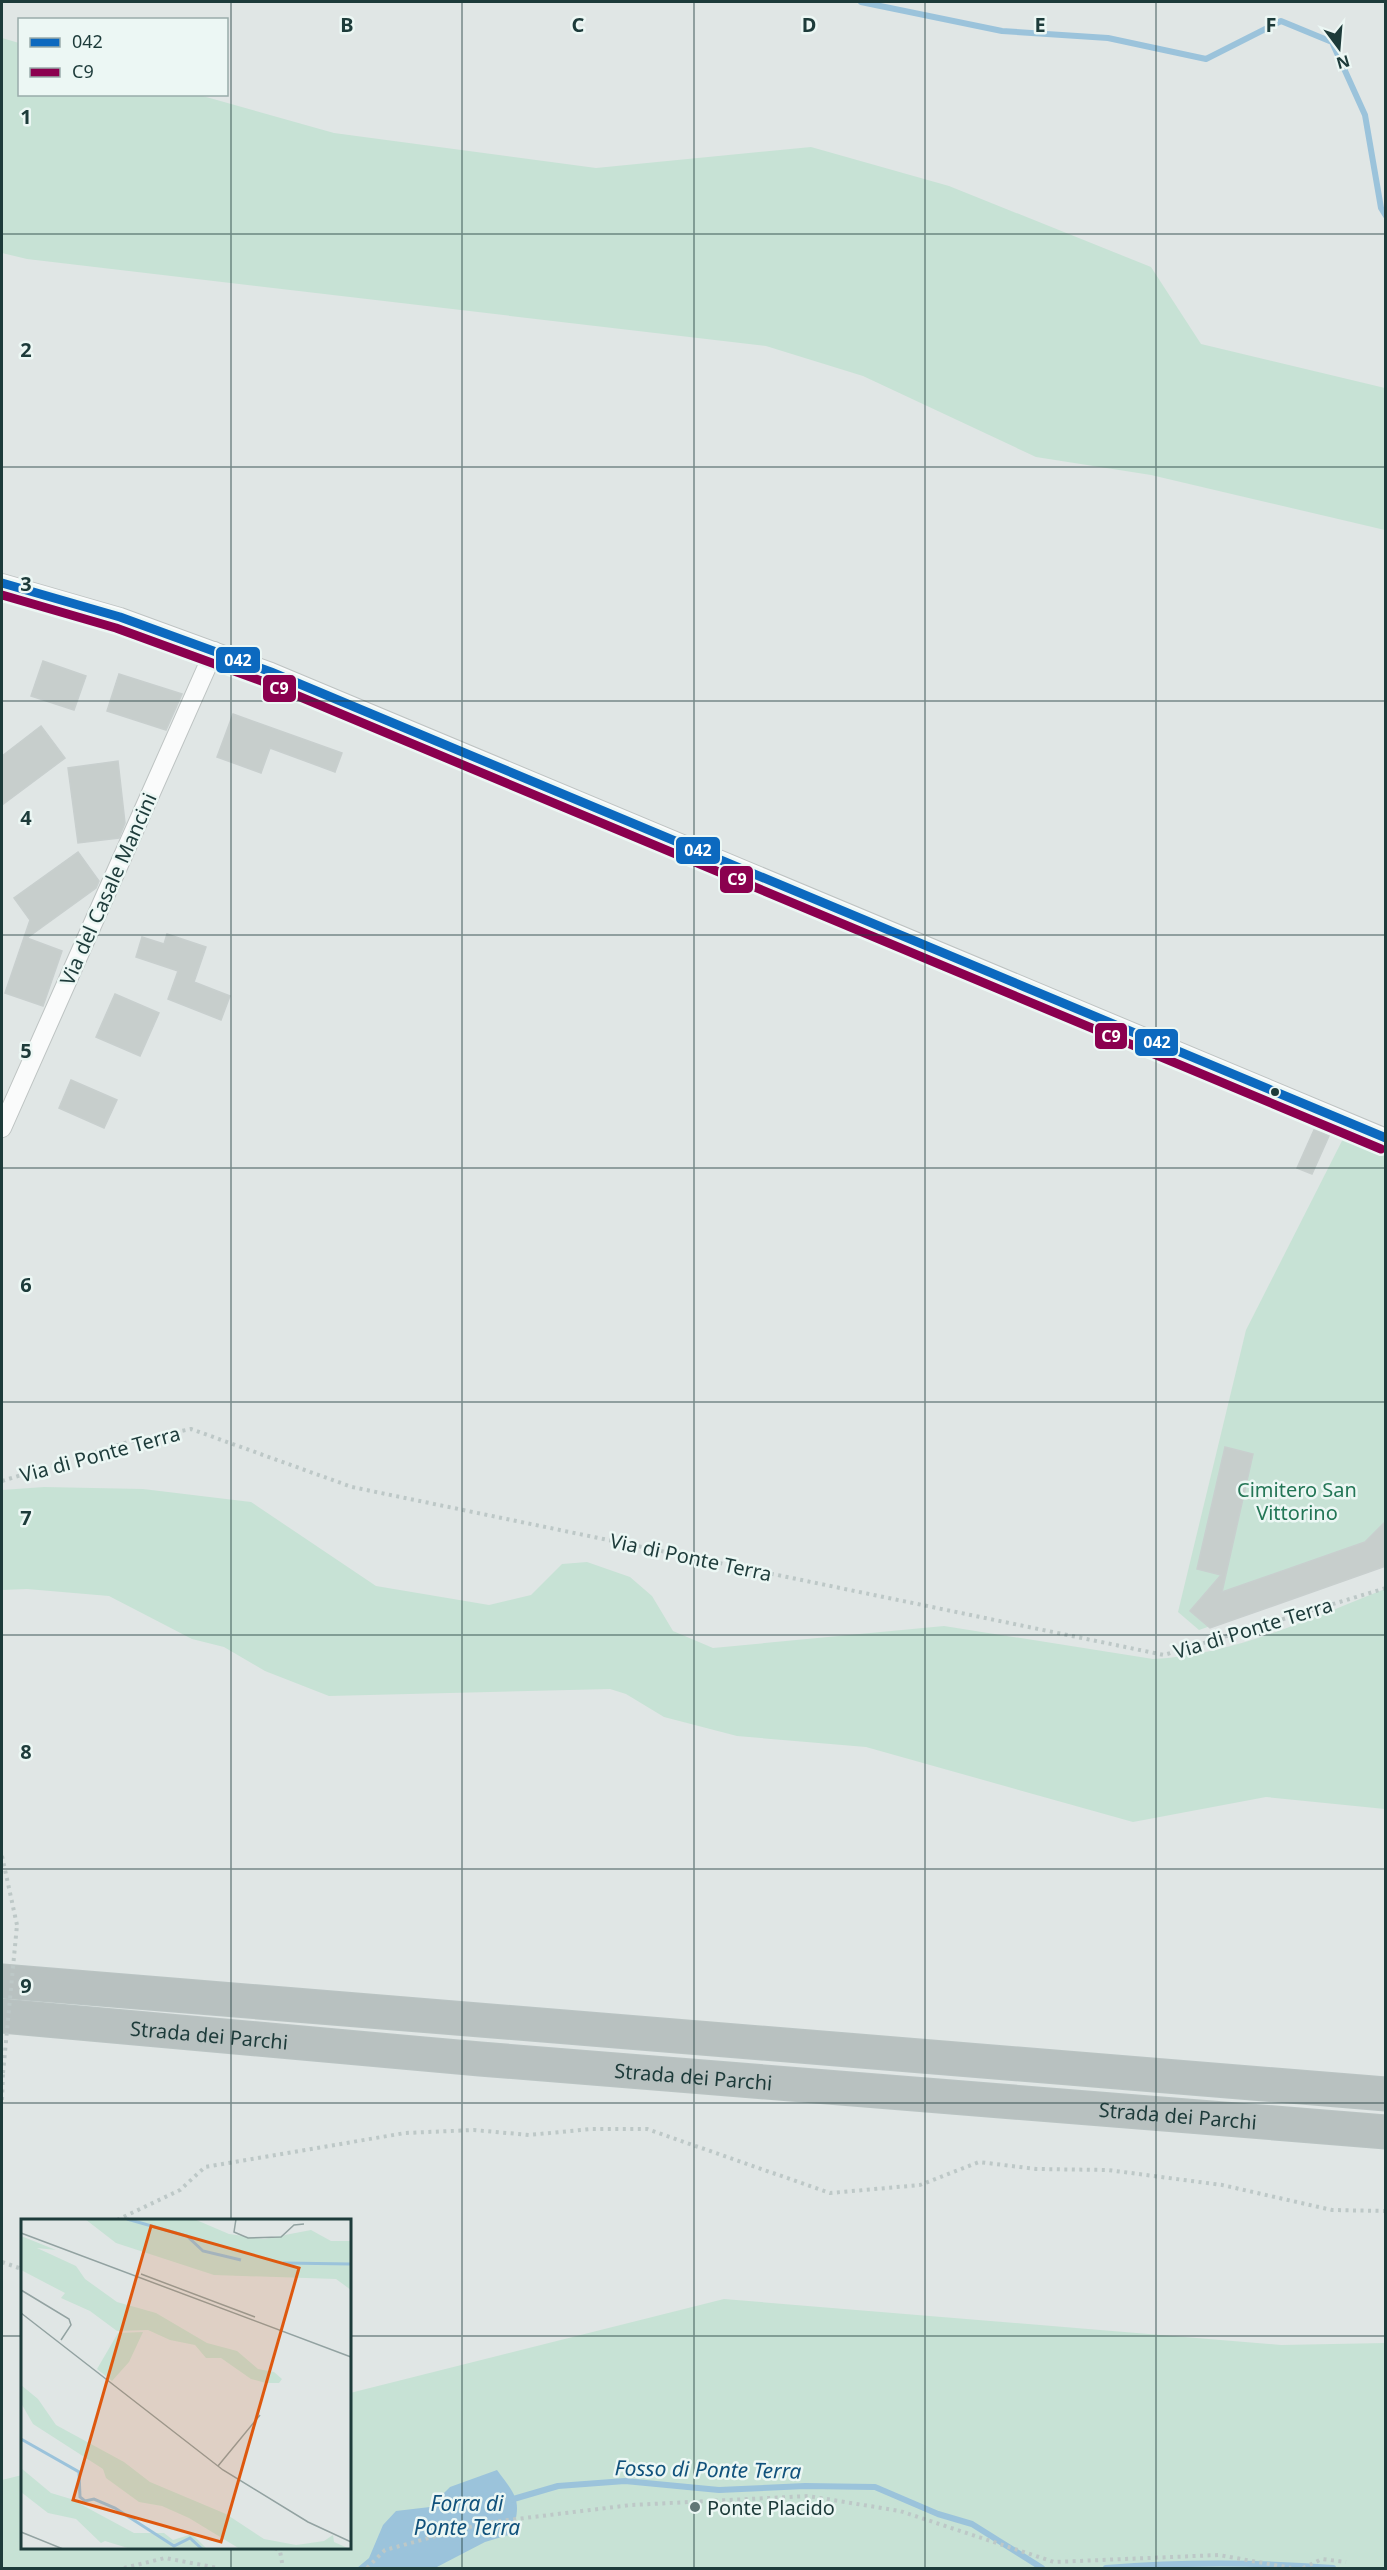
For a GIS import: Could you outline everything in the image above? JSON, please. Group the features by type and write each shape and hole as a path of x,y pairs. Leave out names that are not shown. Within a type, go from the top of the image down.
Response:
{"highway":[{"name":"Strada dei Parchi","path":"2,1981 1386,2094"},
{"name":"Strada dei Parchi","path":"2,2016 480,2059 1386,2132"}],"street":[{"path":"2,583 120,617 271,672 1386,1138"},
{"name":"Via del Casale Mancini","path":"2,1128 214,651"}],"path":[{"name":"Via di Ponte Terra","path":"2,1481 128,1442 191,1429 352,1487 1164,1654 1386,1588"},
{"path":"2,1857 16,1925 2,2100"},
{"path":"119,2219 180,2190 205,2167 405,2133 474,2130 529,2135 591,2129 647,2129 830,2193 920,2185 979,2162 1036,2169 1120,2172 1222,2185 1332,2210 1386,2211"},
{"path":"2,2262 21,2267"},
{"path":"367,2568 385,2550 484,2523 631,2505 808,2496 900,2511 1054,2562 1219,2555 1292,2568"},
{"path":"278,2549 283,2568"},
{"path":"124,2568 165,2558 218,2568"},
{"path":"1303,2568 1322,2559 1346,2562"}],"green space":[{"path":"2,38 18,43 18,96 203,96 334,133 596,168 811,147 949,186 1151,267 1201,344 1385,388 1385,530 1151,475 1036,457 863,376 766,346 27,259 2,253"},
{"name":"Cimitero San Vittorino","path":"1348,1129 1385,1145 1385,1565 1199,1630 1178,1612 1246,1330"},
{"path":"44,1487 143,1489 251,1502 376,1586 489,1605 531,1595 562,1564 587,1562 630,1577 652,1596 673,1631 713,1648 944,1626 1153,1659 1183,1656 1242,1643 1301,1623 1385,1589 1385,1809 1266,1797 1133,1822 866,1747 737,1736 664,1717 626,1694 610,1689 329,1696 265,1671 224,1647 192,1639 109,1596 27,1589 2,1590 2,1490"},
{"path":"724,2299 1281,2345 1385,2343 1385,2568 2,2568 2,2480 21,2475 21,2549 351,2549 351,2393"}],"water":[{"name":"Forra di Ponte Terra","path":"497,2470 516,2499 517,2513 512,2534 485,2542 435,2568 357,2568 369,2558 383,2525 396,2511 430,2507 450,2487"}],"building":[{"path":"43,661 86,676 74,710 31,696"},
{"path":"119,674 182,694 166,730 107,711"},
{"path":"233,714 342,753 335,772 270,748 261,773 217,757"},
{"path":"41,726 65,758 2,805 2,756"},
{"path":"118,761 125,823 119,838 78,843 68,768"},
{"path":"78,852 99,881 96,888 27,938 62,951 43,1006 5,993 30,920 14,898"},
{"path":"167,934 206,947 194,982 230,996 221,1020 168,999 178,971 136,957 142,937 164,944"},
{"path":"115,994 159,1013 140,1056 96,1037"},
{"path":"71,1080 117,1100 104,1128 59,1108"},
{"path":"1314,1130 1329,1136 1312,1174 1297,1168"},
{"path":"1225,1447 1253,1454 1222,1592 1365,1542 1386,1521 1386,1566 1210,1628 1190,1611 1221,1575 1197,1569"}],"waterway":[{"path":"861,2 1002,31 1108,38 1206,59 1281,21 1332,42 1365,115 1381,208 1386,216"},
{"name":"Fosso di Ponte Terra","path":"510,2500 558,2486 625,2481 719,2490 805,2486 875,2487 938,2514 972,2524 1042,2568"},
{"name":"Fosso di Ponte Terra","path":"1106,2568 1220,2564 1333,2568"}],"transit line":[{"name":"042","path":"2,583 120,617 271,672 1386,1138"},
{"name":"C9","path":"2,595 116,628 267,683 1381,1149"}],"place":[{"name":"Ponte Placido","path":"695,2507"}]}
